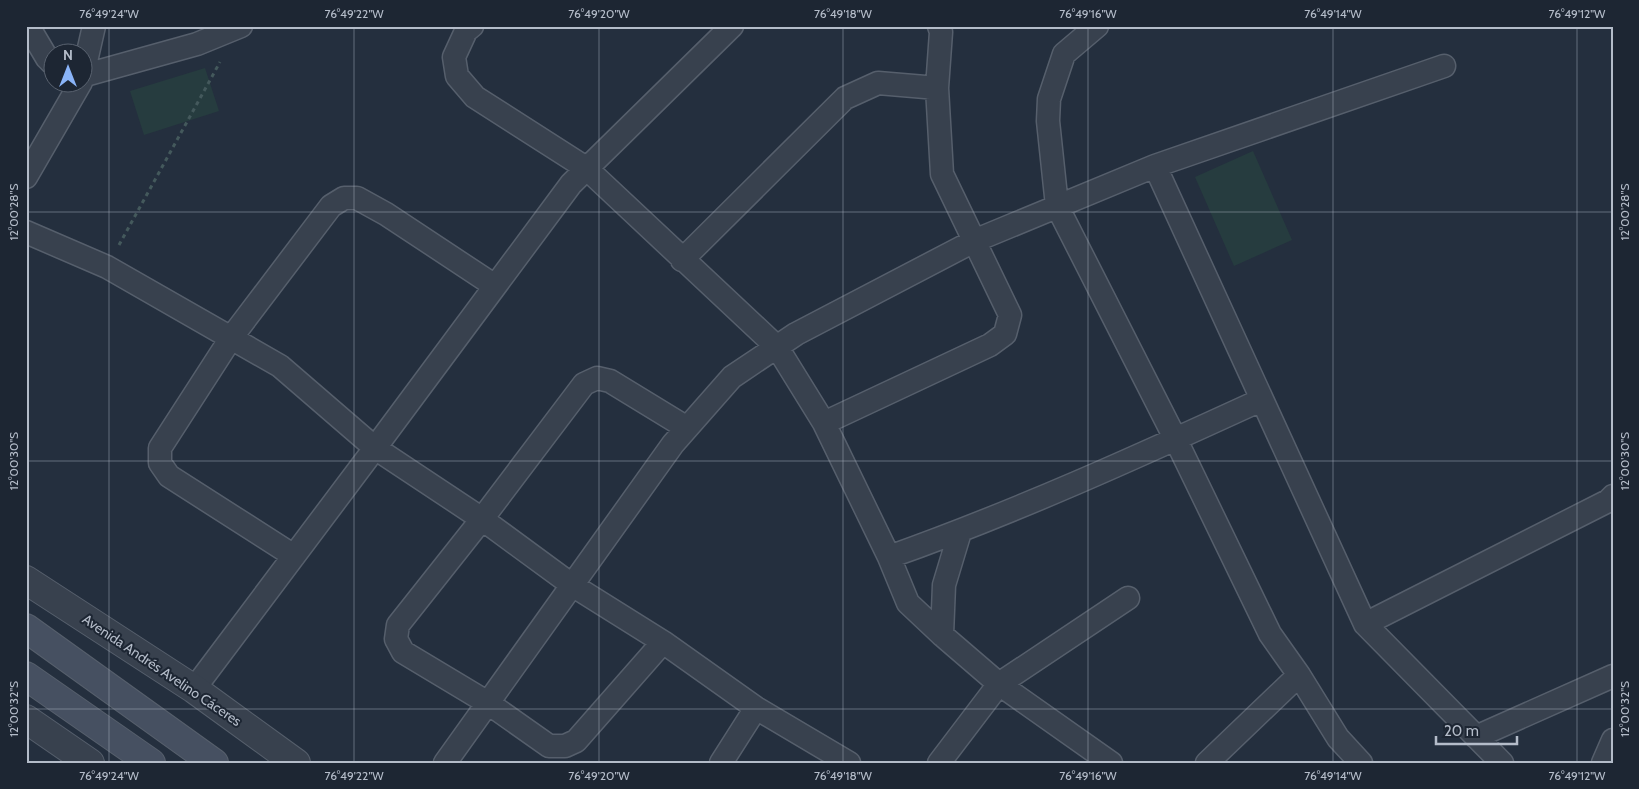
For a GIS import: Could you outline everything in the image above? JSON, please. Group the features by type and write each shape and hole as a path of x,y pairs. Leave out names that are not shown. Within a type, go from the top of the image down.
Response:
{"main road":[{"path":"26,628 214,763"},
{"path":"26,676 151,763"}],"street":[{"path":"28,26 42,50"},
{"path":"91,42 94,26"},
{"path":"472,26 466,32 454,57 457,76 476,97 586,168 777,347 824,423 890,557 908,603 999,684 1111,763"},
{"path":"194,689 376,448 571,184 732,26"},
{"path":"824,423 990,345 1005,334 1010,315 942,174 938,88 942,32 938,26"},
{"path":"1097,26 1064,54 1049,99 1048,121 1057,206 1176,440 1270,634 1299,675 1338,738 1361,763"},
{"path":"92,75 197,44 240,27"},
{"path":"445,763 673,444 732,377 796,334 974,241 1155,166 1444,66"},
{"path":"682,260 845,98 878,83 938,88"},
{"path":"26,177 75,92"},
{"path":"1155,166 1365,624 1502,763"},
{"path":"294,556 169,476 160,463 160,448 231,338 331,206 344,198 356,198 386,214 495,286"},
{"path":"26,232 107,267 280,366 376,448 482,519 572,585 663,642 756,708 849,763"},
{"path":"663,642 576,741 565,746 549,746 488,703 403,652 396,639 398,625 482,519 584,384 597,378 610,381 687,428"},
{"path":"890,557 960,532 1176,440 1261,400"},
{"path":"1365,624 1611,501"},
{"path":"942,635 944,585 960,532"},
{"name":"Avenida Andrés Avelino Cáceres","path":"26,580 194,689 296,763"},
{"path":"939,763 999,684 1128,598"},
{"path":"1207,763 1299,675"},
{"path":"1476,737 1613,676"},
{"path":"721,763 756,708"},
{"path":"27,721 90,763"},
{"path":"1603,763 1613,740"}],"path":[{"path":"107,267 240,27"}],"green space":[{"path":"205,68 219,111 144,135 130,91"},
{"path":"1253,151 1292,240 1234,266 1195,177"}]}
